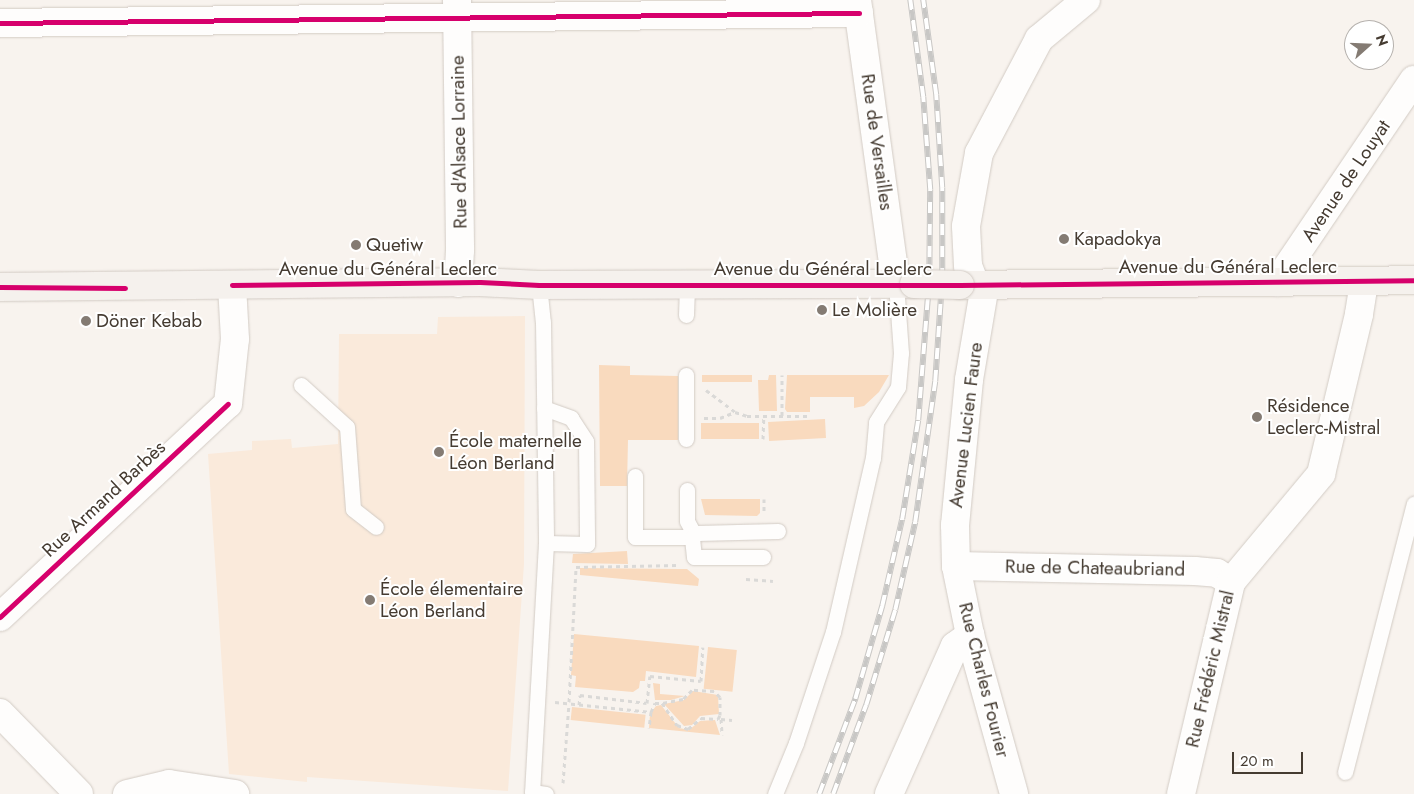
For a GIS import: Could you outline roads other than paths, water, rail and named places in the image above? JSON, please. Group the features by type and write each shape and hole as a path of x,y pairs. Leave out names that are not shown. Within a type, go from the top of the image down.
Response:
{"main road":[{"name":"Avenue du Général Leclerc","path":"0,287 458,283 539,285 687,283 973,284 1414,280"}],"street":[{"path":"973,284 966,253 966,226 979,153 1040,39 1086,0"},
{"path":"0,23 458,8 667,9 858,7"},
{"name":"Rue de Versailles","path":"858,7 905,284"},
{"name":"Rue d'Alsace Lorraine","path":"458,8 458,283"},
{"name":"Avenue de Louyat","path":"1277,282 1414,80"},
{"name":"Rue Frédéric Mistral","path":"1181,794 1231,582 1321,474 1359,314 1364,281"},
{"name":"Avenue Lucien Faure","path":"956,566 955,526 969,380 973,284"},
{"name":"Rue Armand Barbès","path":"0,617 228,404 235,339 232,285"},
{"name":"Rue de Chateaubriand","path":"956,566 1196,571 1217,573 1231,582"},
{"name":"Rue Charles Fourier","path":"956,566 970,635 1014,794"},
{"path":"889,794 955,646 970,635"},
{"path":"0,713 79,794"},
{"path":"127,794 169,784 235,794"}],"lane":[{"path":"686,315 687,283"},
{"path":"775,794 796,743 833,632 873,458 876,422 898,387 905,284"},
{"path":"539,285 544,408 546,543 532,792 546,794"},
{"path":"686,380 686,439"},
{"path":"301,385 347,427 353,509 376,527"},
{"path":"544,408 570,418 586,441 586,544 546,543"},
{"path":"635,476 635,537 778,531"},
{"path":"687,490 686,521 693,536 694,556 763,557"},
{"path":"1345,772 1414,504"}],"railway":[{"path":"819,794 855,699 882,606 902,519 918,420 929,279 930,190 923,97 910,0"},
{"path":"833,794 866,705 895,610 915,522 935,381 942,279 942,188 936,95 923,0"}],"place":[{"name":"Kapadokya","path":"1064,239"},
{"name":"Quetiw","path":"356,245"},
{"name":"Le Molière","path":"822,310"},
{"name":"Döner Kebab","path":"86,321"},
{"name":"Résidence Leclerc-Mistral","path":"1257,417"},
{"name":"École maternelle Léon Berland","path":"439,452"},
{"name":"École élementaire Léon Berland","path":"370,600"}]}
